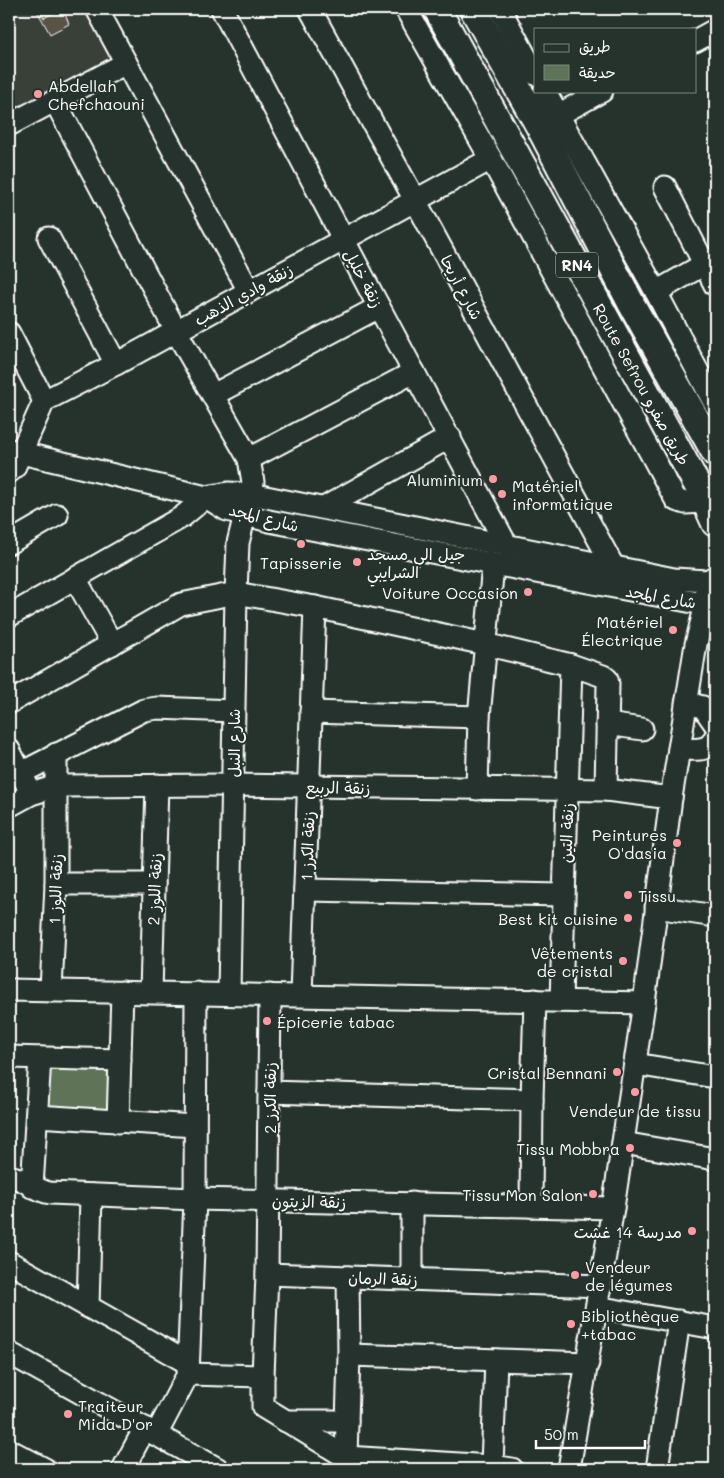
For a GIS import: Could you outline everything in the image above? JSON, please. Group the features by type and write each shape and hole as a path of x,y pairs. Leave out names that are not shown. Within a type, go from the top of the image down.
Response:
{"main road":[{"name":"Route Sefrou طريق صفرو","path":"437,9 710,512"},
{"name":"Route Sefrou طريق صفرو","path":"473,9 539,126 632,305 715,453"}],"street":[{"path":"97,9 250,291"},
{"name":"زنقة خليل","path":"222,9 379,307 508,546"},
{"name":"شارع أريحا","path":"310,9 613,566"},
{"path":"406,9 491,159 676,500 710,512"},
{"path":"500,9 534,72"},
{"path":"696,40 715,30"},
{"path":"9,125 126,63"},
{"path":"546,92 656,292 715,404"},
{"path":"558,115 600,92"},
{"path":"54,101 176,331 249,459 414,372"},
{"name":"زنقة وادي الذهب","path":"44,402 491,159"},
{"path":"665,186 710,261 715,285"},
{"path":"49,238 116,364"},
{"path":"656,292 710,261"},
{"path":"213,395 379,307"},
{"path":"9,334 44,402 15,451 14,468 9,472"},
{"path":"324,508 450,437"},
{"path":"15,451 206,497"},
{"name":"شارع النبل","path":"229,994 236,593 238,543 253,482 249,459"},
{"name":"شارع المجد","path":"206,497 228,493 250,494 674,579 711,579"},
{"path":"9,616 182,517 206,497"},
{"name":"شارع المجد","path":"206,497 227,510 246,515 493,564 710,603"},
{"path":"9,543 57,515"},
{"path":"477,789 484,644 493,564"},
{"path":"75,578 112,644"},
{"path":"569,1469 601,1286 635,1064 671,798 686,703 696,644 710,603 711,579"},
{"path":"9,703 181,604 236,593 484,644 571,665 607,678 606,790"},
{"name":"زنقة الكرز 1","path":"301,996 314,608"},
{"name":"زنقة التين","path":"561,1001 571,665"},
{"path":"686,703 703,708 715,724"},
{"path":"22,773 144,710 157,708 233,711"},
{"path":"311,712 479,717"},
{"path":"607,724 642,729"},
{"path":"679,749 705,748 712,744 715,736"},
{"path":"9,750 31,794"},
{"name":"زنقة اللوز 1","path":"51,991 56,884 56,754"},
{"name":"زنقة اللوز 2","path":"151,992 157,785"},
{"name":"زنقة الربيع","path":"9,806 31,794 57,786 232,785 606,790 671,798"},
{"path":"56,884 154,884"},
{"path":"305,890 563,895"},
{"path":"656,906 715,916"},
{"path":"9,990 535,1000 644,1004"},
{"path":"118,1122 122,992"},
{"path":"123,1469 151,1432 188,1368 195,1199 196,994"},
{"name":"زنقة الكرز 2","path":"266,1274 269,1200 270,995"},
{"path":"531,1206 535,1000"},
{"path":"9,1057 120,1060"},
{"path":"32,1187 40,1058"},
{"path":"635,1064 715,1077"},
{"path":"269,1092 532,1100"},
{"path":"37,1116 195,1126"},
{"path":"622,1142 715,1159"},
{"name":"زنقة الزيتون","path":"9,1176 25,1180 41,1192 50,1193 195,1199 613,1208"},
{"path":"88,1307 92,1195"},
{"path":"412,1203 412,1279"},
{"path":"9,1262 88,1307 188,1368 263,1376"},
{"path":"266,1274 262,1407 365,1469"},
{"name":"زنقة الرمان","path":"266,1274 601,1286"},
{"path":"346,1457 349,1355 348,1277"},
{"path":"597,1307 715,1328"},
{"path":"657,1469 679,1322"},
{"path":"9,1353 218,1469"},
{"path":"349,1355 588,1363"},
{"path":"346,1457 498,1468 496,1360"},
{"path":"286,1421 347,1421"},
{"path":"9,1450 31,1466"}],"shaded area":[{"name":"Abdellah Chefchaouni","path":"9,9 97,9 126,63 9,125"}],"green space":[{"path":"41,1059 116,1061 114,1121 37,1115"}],"building":[{"path":"39,9 61,9 44,18"}],"place":[{"name":"Abdellah Chefchaouni","path":"38,94"},
{"name":"Aluminium","path":"493,479"},
{"name":"Matériel informatique","path":"502,494"},
{"name":"Tapisserie","path":"301,544"},
{"name":"جيل الي مسجد الشرايبي","path":"357,562"},
{"name":"Voiture Occasion","path":"528,592"},
{"name":"Matériel Électrique","path":"673,630"},
{"name":"Peintures O'dasia","path":"677,843"},
{"name":"Tissu","path":"628,895"},
{"name":"Best kit cuisine","path":"628,918"},
{"name":"Vêtements de cristal","path":"623,961"},
{"name":"Épicerie tabac","path":"267,1021"},
{"name":"Cristal Bennani","path":"617,1072"},
{"name":"Vendeur de tissu","path":"635,1092"},
{"name":"Tissu Mobbra","path":"630,1148"},
{"name":"Tissu Mon Salon","path":"593,1194"},
{"name":"مدرسة 14 غشت","path":"692,1231"},
{"name":"Vendeur de légumes","path":"575,1275"},
{"name":"Bibliothèque +tabac","path":"571,1324"},
{"name":"Traiteur Mida D'or","path":"68,1414"}]}
